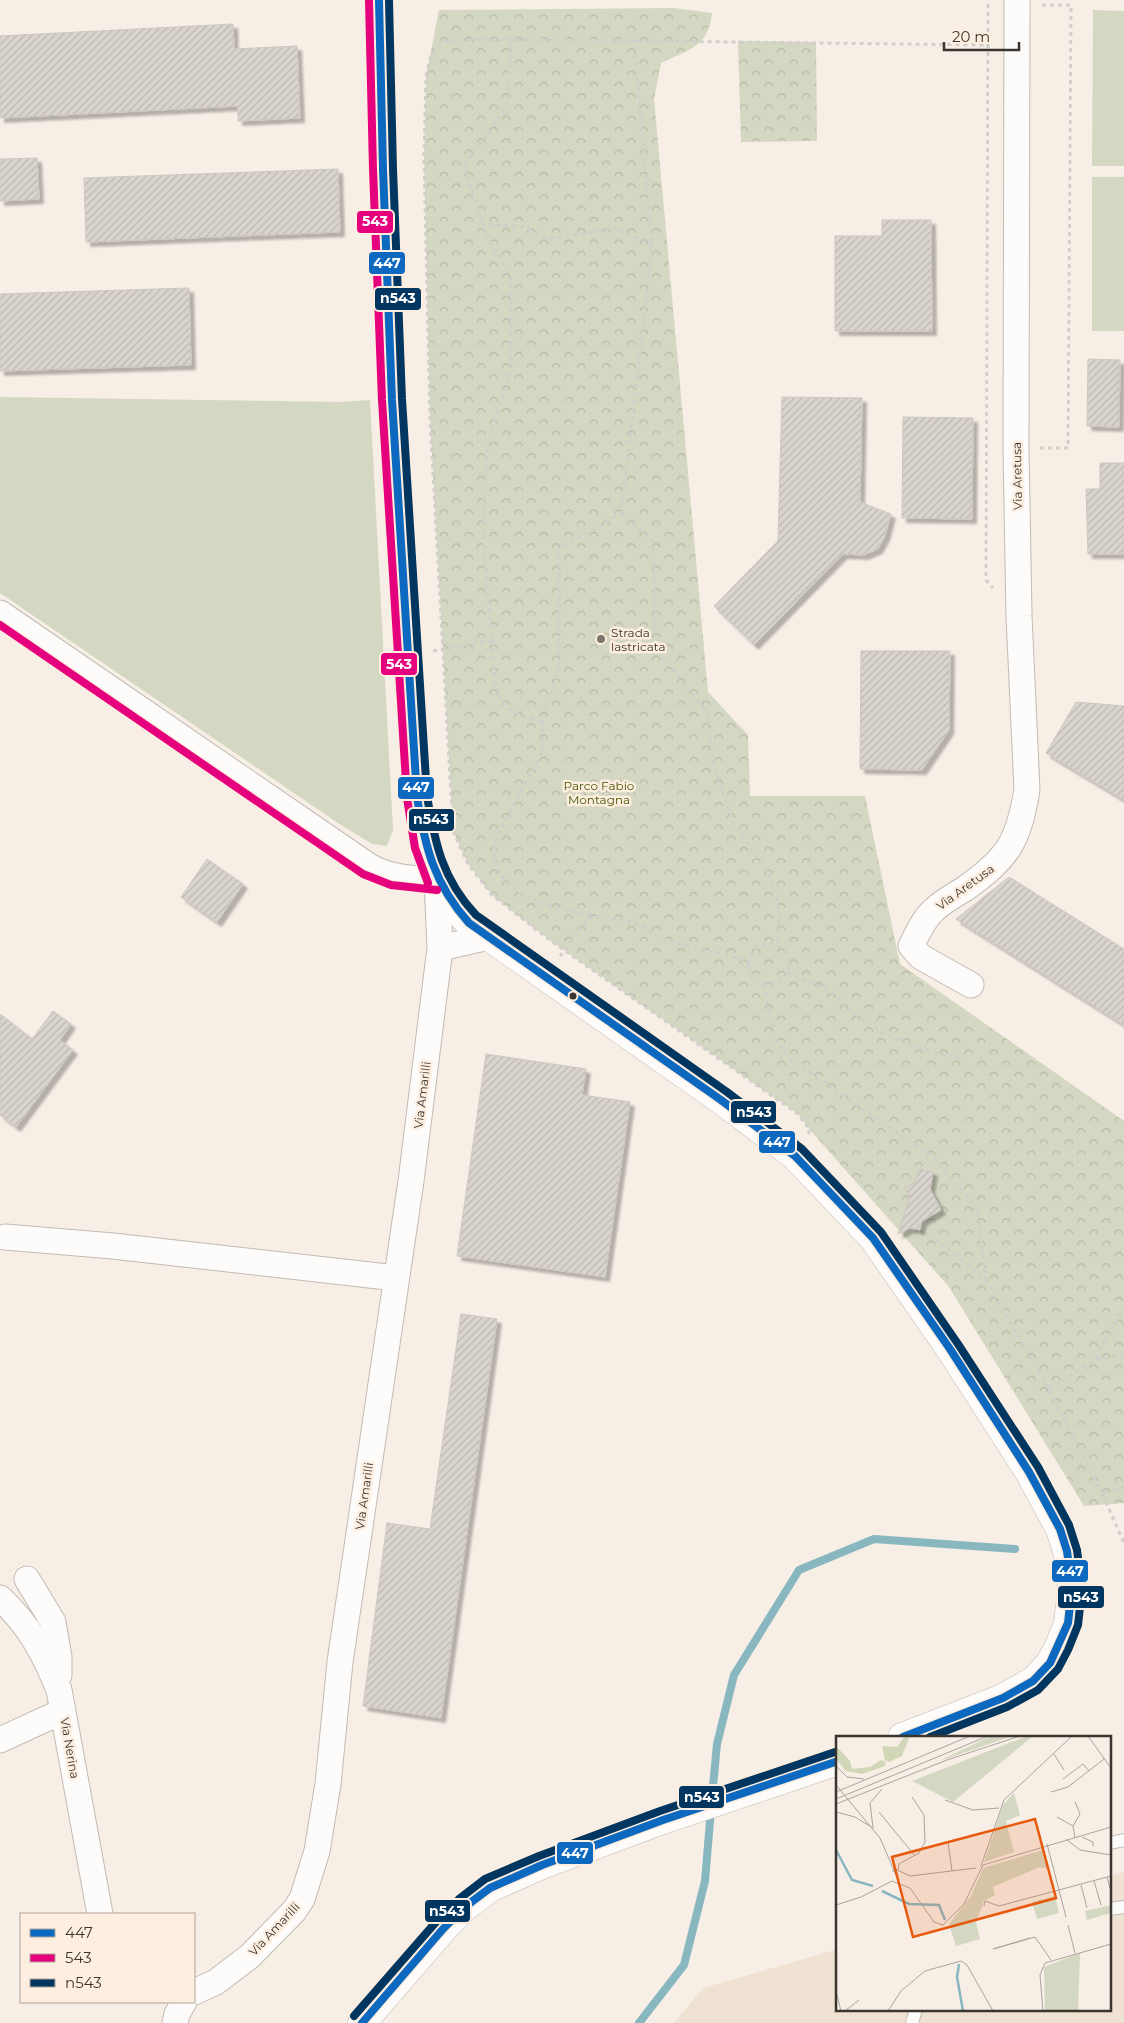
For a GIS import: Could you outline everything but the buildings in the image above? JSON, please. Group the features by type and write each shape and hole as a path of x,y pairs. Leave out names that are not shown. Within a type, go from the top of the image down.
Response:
{"street":[{"path":"378,0 392,400 417,797 425,846 437,880 458,912 489,938 562,987 795,1156 873,1238 950,1349 1030,1472 1060,1528 1067,1551 1072,1588 1070,1612 1064,1635 1054,1657 1032,1682 1003,1698 905,1736"},
{"name":"Via Aretusa","path":"971,985 921,958 911,946 932,911 999,862 1017,832 1027,790 1019,616 1016,449 1017,2"},
{"path":"0,614 369,866 379,872 394,876 437,880"},
{"name":"Via Amarilli","path":"195,1992 216,1982 264,1942 294,1911 302,1899 317,1851 328,1784 340,1662 411,1182 440,948 437,880"},
{"path":"440,948 489,938"},
{"path":"5,1237 113,1246 396,1278"},
{"path":"0,1740 61,1700 59,1657 52,1622 27,1578"},
{"name":"Via Nerina","path":"0,1598 24,1621 45,1656 61,1700 100,1913"},
{"path":"349,2023 368,2015 443,1929 466,1906 484,1893 542,1865 663,1820 836,1762"},
{"path":"164,2003 174,2023"},
{"name":"Via Amarilli","path":"174,2023 177,2014 185,2003"}],"lane":[{"path":"912,2023 916,2010"}],"path":[{"path":"1016,449 1068,448 1071,5 1017,2"},
{"path":"988,4 986,580 1019,616"},
{"path":"795,1156 810,1130 798,1114 564,950 492,895 468,864 453,831 430,419 424,168 426,76 431,54 443,42 475,39 691,40 988,45"},
{"path":"511,39 507,107 464,166 482,224 512,279 511,369 487,447 483,536 496,687 501,701 509,710 525,718 542,721"},
{"path":"622,513 652,246 634,40"},
{"path":"482,224 524,227 550,239 616,228 652,246"},
{"path":"622,513 559,549 559,671 542,721 542,752 497,836 494,848 495,860 502,876 520,894 543,905 640,925 661,938 749,961"},
{"path":"622,513 652,542 656,649 707,713 714,766 734,824 768,872 776,891 779,912 778,946"},
{"path":"432,651 492,640"},
{"path":"558,959 591,914"},
{"path":"769,944 778,946 788,957 790,964 784,978 772,984 764,984 752,975 749,961 752,952 760,946 769,944"},
{"path":"788,971 802,981 827,990 886,1036 933,1053 966,1059"},
{"path":"764,984 774,1037 790,1059 934,1158 977,1207 986,1280"},
{"path":"928,1233 986,1280 1049,1389 1102,1493 1124,1543"},
{"path":"1096,1359 1124,1307"},
{"path":"1049,1389 1096,1359 1124,1354"},
{"path":"1102,1493 1124,1488"}],"shaded area":[{"path":"1124,1872 1124,2023 674,2023 703,1988 836,1950 836,2010 1112,2010 1112,1875"}],"green space":[{"name":"Parco Fabio Montagna","path":"674,8 712,13 706,34 696,46 661,63 654,99 708,692 748,735 750,796 865,796 900,964 1124,1121 1124,1503 1084,1506 949,1287 798,1114 551,941 492,895 468,864 453,831 430,419 424,158 426,76 439,10"},
{"path":"1093,10 1124,11 1124,166 1092,166"},
{"path":"738,41 816,42 817,141 741,142"},
{"path":"1092,177 1124,177 1124,331 1092,331"},
{"path":"0,397 341,402 370,400 393,830 387,846 372,844 341,825 0,593"}],"waterway":[{"path":"712,1797 717,1744 734,1675 799,1570 874,1539 1015,1549"},
{"path":"639,2023 684,1965 705,1881 711,1809"}],"transit line":[{"name":"543","path":"369,0 382,400 407,798 415,848 428,883"},
{"name":"447","path":"379,0 392,400 417,797 428,849 439,879 447,894 469,923 721,1100 795,1156 873,1238 950,1349 1029,1472 1060,1529 1067,1551 1072,1588 1068,1623 1050,1663 1033,1681 1003,1698 906,1736"},
{"name":"n543","path":"389,0 393,169 402,399 427,796 437,845 455,888 476,915 727,1092 802,1149 881,1232 958,1344 1038,1467 1069,1525 1077,1550 1082,1589 1078,1625 1058,1669 1038,1690 1007,1707 933,1736"},
{"name":"543","path":"0,625 363,874 391,885 437,890"},
{"name":"n543","path":"354,2016 436,1922 459,1899 485,1879 539,1856 660,1811 835,1752"},
{"name":"447","path":"362,2023 443,1929 466,1906 490,1888 542,1865 663,1820 836,1762"}],"place":[{"name":"Strada lastricata","path":"601,639"}]}
